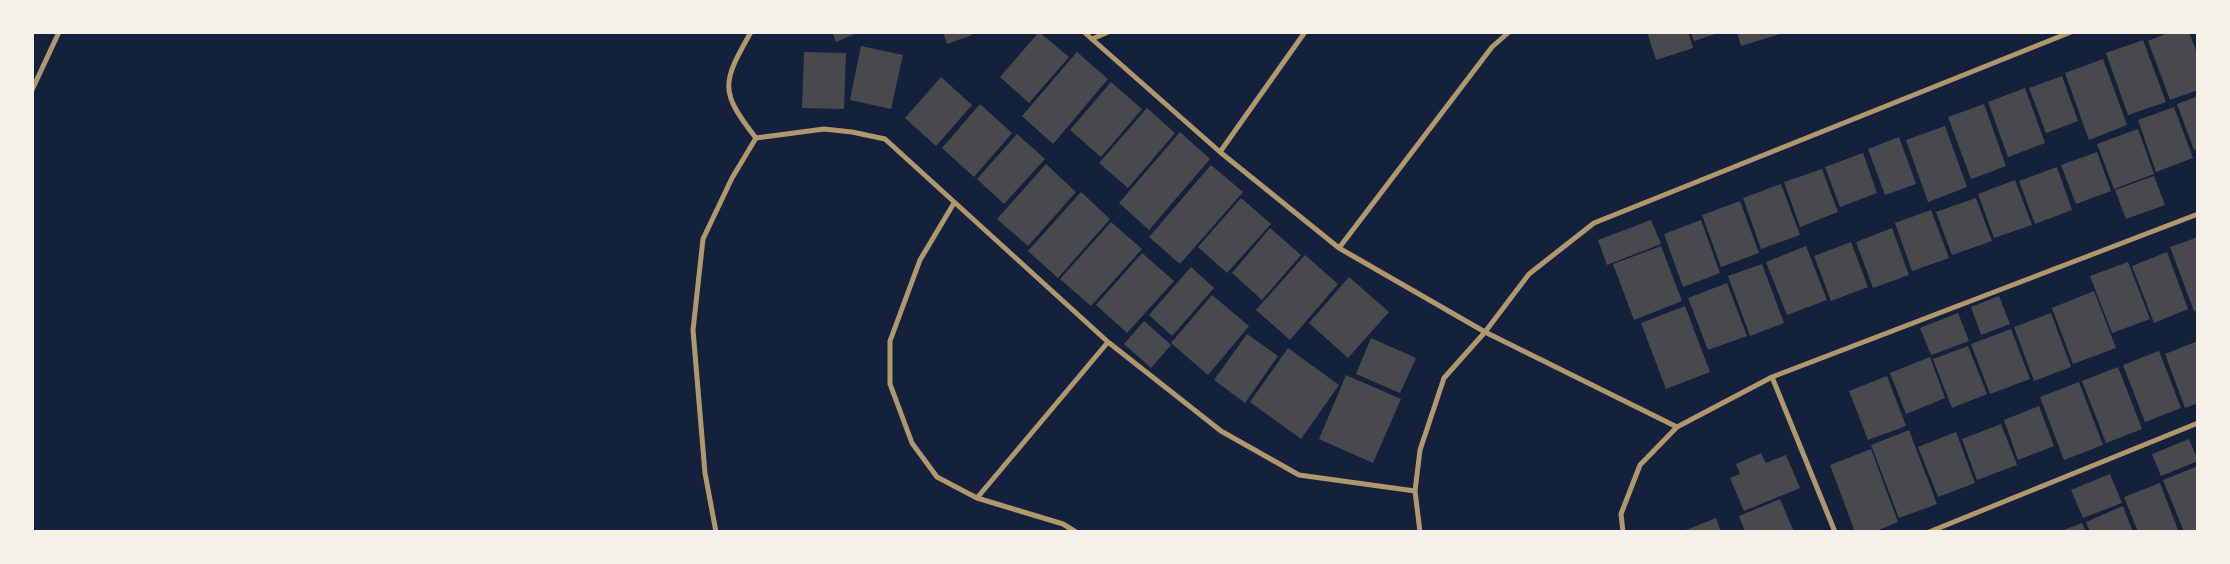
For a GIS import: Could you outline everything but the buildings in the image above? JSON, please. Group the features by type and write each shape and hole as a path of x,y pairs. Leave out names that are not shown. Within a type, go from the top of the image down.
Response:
{"street":[{"path":"32,90 59,32"},
{"path":"751,32 730,72 728,93 736,113 756,138"},
{"path":"1084,32 1220,152 1339,248 1485,332 1677,427"},
{"path":"1092,39 1108,32"},
{"path":"1220,152 1305,32"},
{"path":"1339,248 1492,47 1509,32"},
{"path":"1420,532 1414,491 1420,450 1444,378 1485,332 1529,274 1594,223 2071,32"},
{"path":"756,138 824,129 852,132 885,139 1108,342 1221,431 1299,475 1414,491"},
{"path":"716,532 705,473 693,330 703,239 732,178 756,138"},
{"path":"954,203 920,260 890,341 890,384 912,443 937,478 977,498 1063,524 1076,532"},
{"path":"1623,532 1621,514 1640,465 1677,427 1772,377 2198,214"},
{"path":"977,498 1108,342"},
{"path":"1772,377 1835,532"},
{"path":"1929,532 2198,423"}]}
